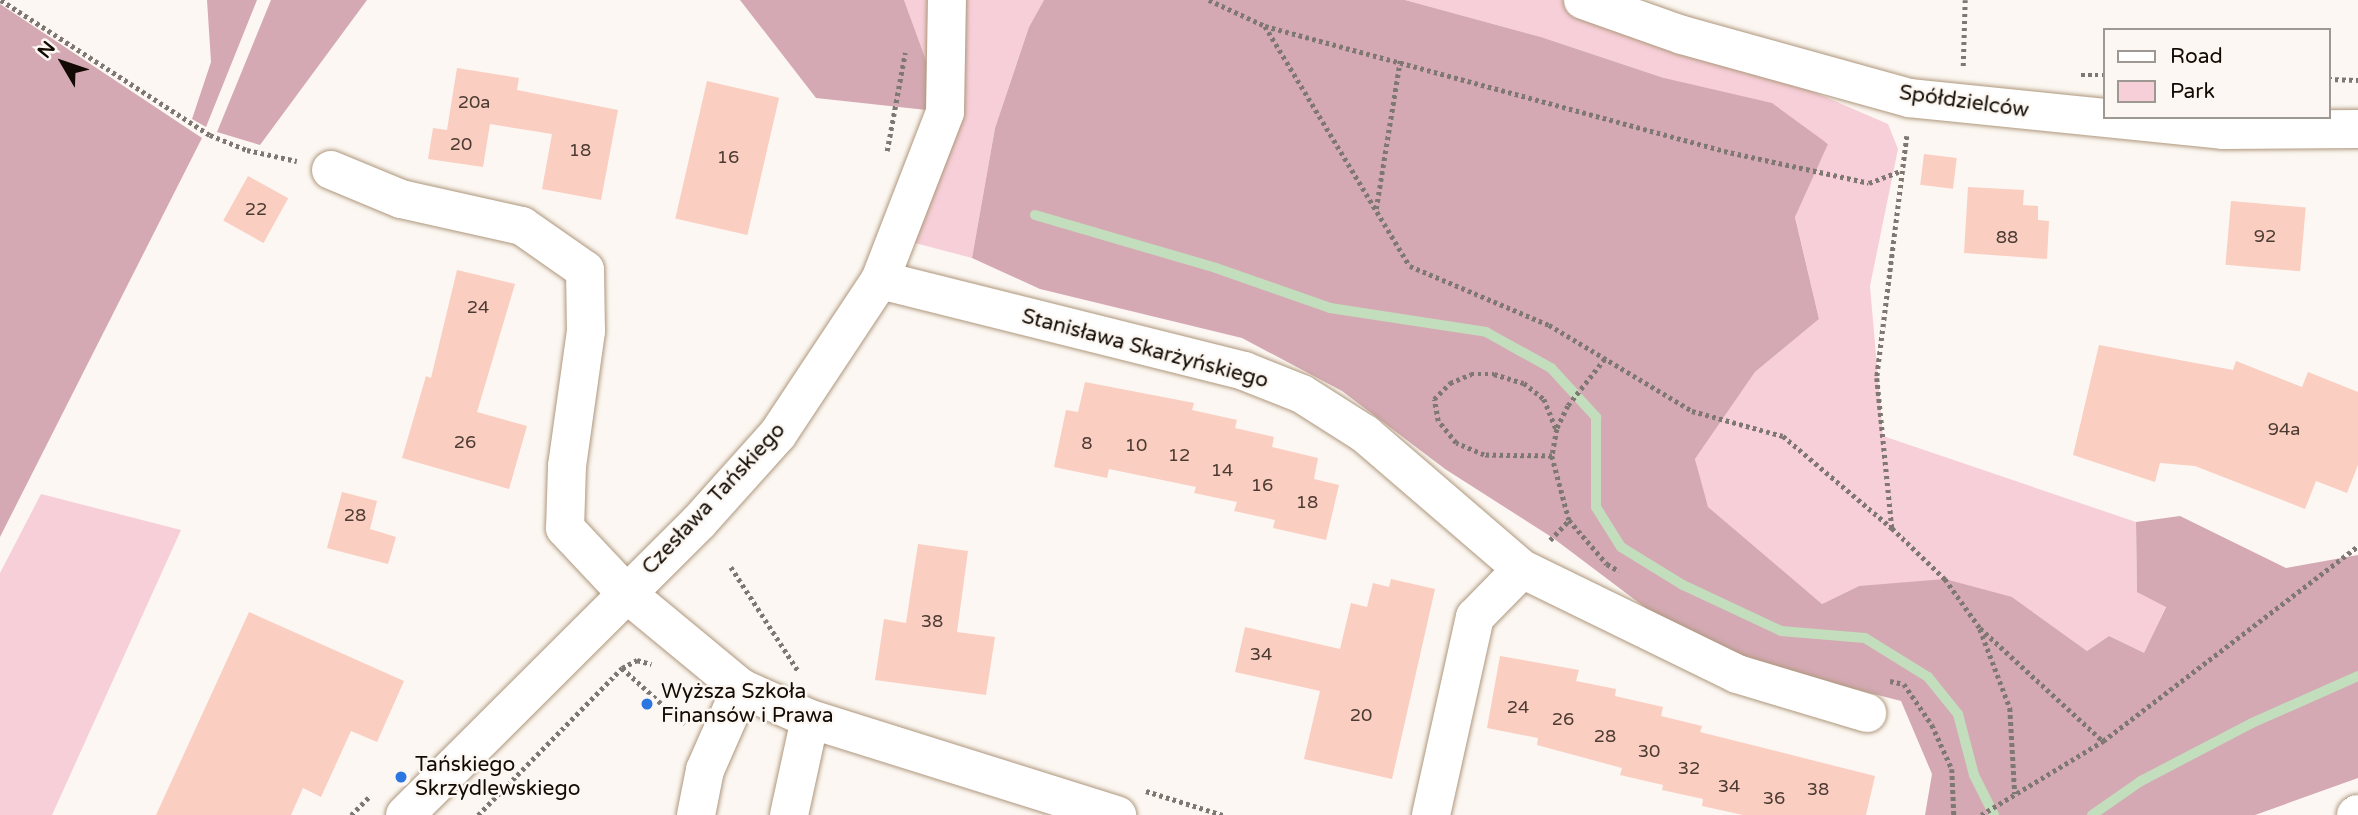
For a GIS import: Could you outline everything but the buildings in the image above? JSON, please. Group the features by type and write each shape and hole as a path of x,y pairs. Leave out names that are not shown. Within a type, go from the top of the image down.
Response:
{"street":[{"name":"Czesława Tańskiego","path":"405,815 699,522 778,434 880,280 945,112 947,0"},
{"name":"Spółdzielców","path":"1583,0 1695,39 1909,98 2102,118"},
{"name":"Spółdzielców","path":"2108,119 2222,130 2358,129"},
{"path":"331,170 401,199 522,226 585,270 586,331 567,466 565,528 626,593 741,688 808,701 1124,801"},
{"name":"Stanisława Skarżyńskiego","path":"880,280 1244,371 1303,394 1365,434 1522,569 1737,674 1867,713"},
{"path":"1431,815 1475,617 1522,569"},
{"path":"696,815 705,770 741,688"},
{"path":"789,815 808,701"}],"path":[{"path":"1,0 209,135 247,150 331,170"},
{"path":"1209,0 1265,26 1724,151 1869,183 1901,171"},
{"path":"1964,105 1965,0"},
{"path":"1265,26 1410,266 1549,325 1692,411 1783,436 1892,528 1945,579 1980,628 2103,741"},
{"path":"884,165 906,47"},
{"path":"1376,210 1400,61"},
{"path":"2330,79 2358,80"},
{"path":"1892,528 1877,378 1909,122"},
{"path":"1569,520 1552,456 1557,429 1568,406 1605,359"},
{"path":"1552,456 1484,455 1456,443 1438,421 1434,400 1450,383 1471,374 1494,374 1524,383 1545,399 1557,429"},
{"path":"1981,815 2103,741 2358,546"},
{"path":"731,567 808,701"},
{"path":"1980,628 2010,708 2014,795"},
{"path":"478,815 622,668 637,660 660,667"},
{"path":"622,668 658,701"},
{"path":"351,815 376,790"},
{"path":"1124,801 1223,815"}],"green space":[{"path":"904,0 1044,0 1029,27 995,128 972,258 896,238 945,112"},
{"path":"1405,0 1583,0 1682,35 1888,124 1898,149 1870,286 1883,436 2136,522 2137,591 2166,606 2144,654 2109,636 2087,651 2012,597 1859,586 1822,604 1707,507 1695,459 1755,372 1819,319 1795,216 1828,143 1664,78 1541,37"},
{"path":"41,494 181,530 52,815 0,815 0,573"}],"shaded area":[{"path":"207,0 257,0 206,127 192,119 211,62"},
{"path":"271,0 367,0 260,145 217,132"},
{"path":"740,0 904,0 945,112 816,98"},
{"path":"1044,0 1405,0 1541,37 1664,78 1772,103 1828,144 1795,217 1819,319 1755,372 1695,459 1708,507 1822,604 1859,586 1945,579 2012,597 2087,651 2109,636 2144,653 2166,607 2137,592 2136,522 2180,516 2286,568 2358,555 2358,778 2255,815 1925,815 1932,774 1901,701 1777,669 1675,630 1553,538 1445,469 1342,391 1242,338 1040,289 972,258 995,128 1029,27"},
{"path":"0,4 202,138 0,537"}],"waterway":[{"path":"1035,215 1216,268 1330,308 1486,332 1551,368 1596,417 1596,507 1621,547 1683,585 1781,631 1865,638 1928,677 1958,714 1974,775 1994,815"},
{"path":"2092,815 2141,781 2252,723 2358,676"}],"place":[{"name":"Wyższa Szkoła Finansów i Prawa","path":"647,704"},
{"name":"Tańskiego Skrzydlewskiego","path":"401,777"}]}
